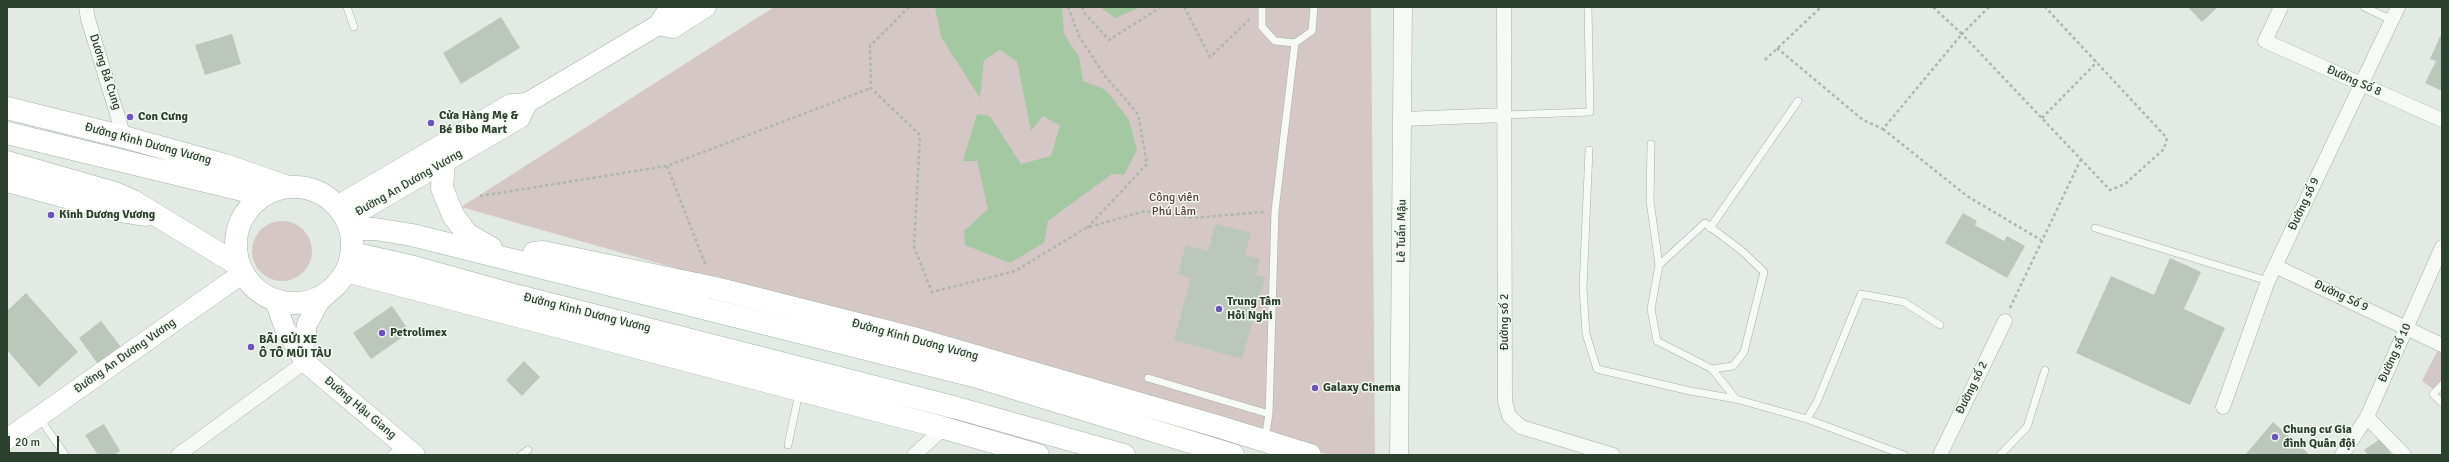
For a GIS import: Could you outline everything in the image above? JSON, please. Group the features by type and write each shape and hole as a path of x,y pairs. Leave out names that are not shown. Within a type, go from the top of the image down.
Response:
{"main road":[{"name":"Đường An Dương Vương","path":"344,218 511,104 527,103 658,25 666,13 676,7"},
{"path":"658,25 673,28 706,7"},
{"name":"Đường An Dương Vương","path":"344,218 520,118 527,103"},
{"name":"Đường Kinh Dương Vương","path":"7,108 124,137 240,169 288,187"},
{"name":"Đường Kinh Dương Vương","path":"7,133 263,195"},
{"path":"7,162 115,193 160,217 242,270 257,290 275,300 285,303 302,303 328,293"},
{"path":"444,162 442,188 448,206 458,224 474,240 517,261"},
{"path":"7,181 113,210 160,217"},
{"path":"242,270 236,245 239,226 249,208 263,195 288,187 300,186 312,190 344,218 349,262 328,293 319,302 308,324 304,343 304,362"},
{"name":"Đường Kinh Dương Vương","path":"344,218 374,229 407,234 974,376 1233,455"},
{"name":"Đường Kinh Dương Vương","path":"517,261 530,254 543,252 715,288 917,339 1263,448 1310,455"},
{"name":"Đường Kinh Dương Vương","path":"349,262 800,390 944,428 1038,455"},
{"name":"Đường Kinh Dương Vương","path":"349,262 433,272 518,296 957,408 1124,455"},
{"name":"Đường An Dương Vương","path":"7,439 242,270"},
{"name":"Đường Hậu Giang","path":"275,300 285,329 304,362 403,451"}],"street":[{"name":"Dương Bá Cung","path":"86,7 88,19 124,137"},
{"name":"Lê Tuấn Mậu","path":"1399,455 1403,7"},
{"name":"Đường số 2","path":"1504,7 1505,401 1509,416 1521,427 1613,455"},
{"name":"Đường Số 8","path":"2281,7 2266,41 2442,120"},
{"name":"Đường số 9","path":"2223,407 2268,281 2398,7"},
{"path":"1403,119 1504,116"},
{"name":"Đường số 10","path":"2342,455 2367,417 2442,248"},
{"name":"Đường Số 9","path":"2275,266 2442,345"},
{"name":"Đường số 2","path":"1940,455 2005,320"},
{"path":"178,455 304,362"},
{"path":"2367,417 2404,455"},
{"path":"914,455 944,428"}],"lane":[{"path":"347,7 354,27"},
{"path":"1262,7 1262,27 1275,41 1295,43 1312,30 1314,7"},
{"path":"1504,116 1590,112 1588,7"},
{"path":"2364,7 2392,20"},
{"path":"1263,448 1269,414 1275,211 1295,43"},
{"path":"1710,228 1798,101"},
{"path":"1651,144 1650,201 1659,265 1651,309 1656,341 1712,369 1736,399"},
{"path":"1589,150 1583,288 1586,334 1597,369 1690,391 1736,399 1807,419 1904,455"},
{"path":"1659,265 1705,223 1742,251 1764,272 1744,352 1733,366 1712,369"},
{"path":"2095,228 2268,281"},
{"path":"1807,419 1817,402 1861,294 1904,302 1940,325"},
{"path":"2000,455 2027,427 2045,370"},
{"path":"1148,378 1269,414"},
{"path":"2442,386 2433,394 2442,404"},
{"path":"788,445 800,390"},
{"path":"39,417 65,455"},
{"path":"521,455 528,450"}],"path":[{"path":"909,7 870,46 871,88 920,135 914,247 932,292 1015,271 1086,228 1145,211 1193,218 1275,211"},
{"path":"1068,7 1080,36 1105,76 1138,114 1147,164 1086,228"},
{"path":"1082,7 1085,14 1109,40 1161,7"},
{"path":"1184,7 1210,57 1262,7"},
{"path":"1765,60 1821,7"},
{"path":"1933,7 1962,34 2110,190 2125,184 2164,149 2167,138 2045,7"},
{"path":"1883,129 1962,34 1989,7"},
{"path":"1777,48 1863,120 1883,129 1967,196 2041,240"},
{"path":"2042,118 2096,62"},
{"path":"480,196 667,166 871,88"},
{"path":"2005,320 2041,240 2081,159"},
{"path":"667,166 715,288"}],"green space":[{"name":"Công viên Phú Lâm","path":"774,7 1371,7 1375,455 1330,455 461,207"},
{"path":"282,221 299,226 307,234 312,251 307,268 299,276 282,281 265,276 257,268 252,251 257,234 265,226"},
{"path":"2439,348 2442,350 2442,380 2433,389 2422,381"}],"shaded area":[{"path":"935,7 1062,7 1064,34 1079,57 1083,81 1106,90 1129,120 1137,150 1124,175 1112,174 1048,221 1044,243 1010,263 965,245 964,231 988,209 977,161 963,161 977,114 990,116 1021,164 1051,156 1060,126 1043,116 1031,131 1017,61 1000,50 984,60 980,98 941,37"},
{"path":"1100,7 1141,7 1115,18"}],"building":[{"path":"2188,7 2218,7 2202,22"},
{"path":"501,17 520,48 461,84 443,53"},
{"path":"2442,32 2442,91 2425,83 2436,61 2430,59"},
{"path":"232,34 241,64 205,75 195,45"},
{"path":"1963,213 1977,221 1975,225 2004,241 2007,236 2025,246 2007,278 1945,243"},
{"name":"Trung Tâm Hôi Nghi","path":"1216,224 1251,233 1245,255 1260,259 1256,275 1265,277 1242,359 1174,340 1191,278 1178,274 1186,245 1208,251"},
{"path":"2170,258 2201,272 2184,309 2225,328 2190,405 2076,353 2111,276 2154,295"},
{"path":"26,293 78,352 39,387 7,350 7,311"},
{"name":"Petrolimex","path":"392,306 410,332 371,359 353,333"},
{"path":"101,321 121,347 98,364 79,338"},
{"path":"524,361 540,377 522,396 506,380"},
{"name":"Chung cư Gia đình Quân đội","path":"2273,422 2308,453 2306,455 2245,455"},
{"path":"104,424 120,451 114,455 98,455 85,435"},
{"path":"2380,439 2392,455 2368,455 2364,450"}],"place":[{"name":"Con Cưng","path":"130,117"},
{"name":"Cửa Hàng Mẹ & Bé Bibo Mart","path":"431,123"},
{"name":"Kinh Dương Vương","path":"51,215"},
{"name":"Trung Tâm Hôi Nghi","path":"1219,309"},
{"name":"Petrolimex","path":"382,333"},
{"name":"BÃI GỬI XE Ô TÔ MŨI TÀU","path":"251,347"},
{"name":"Galaxy Cinema","path":"1315,388"},
{"name":"Chung cư Gia đình Quân đội","path":"2275,437"}]}
